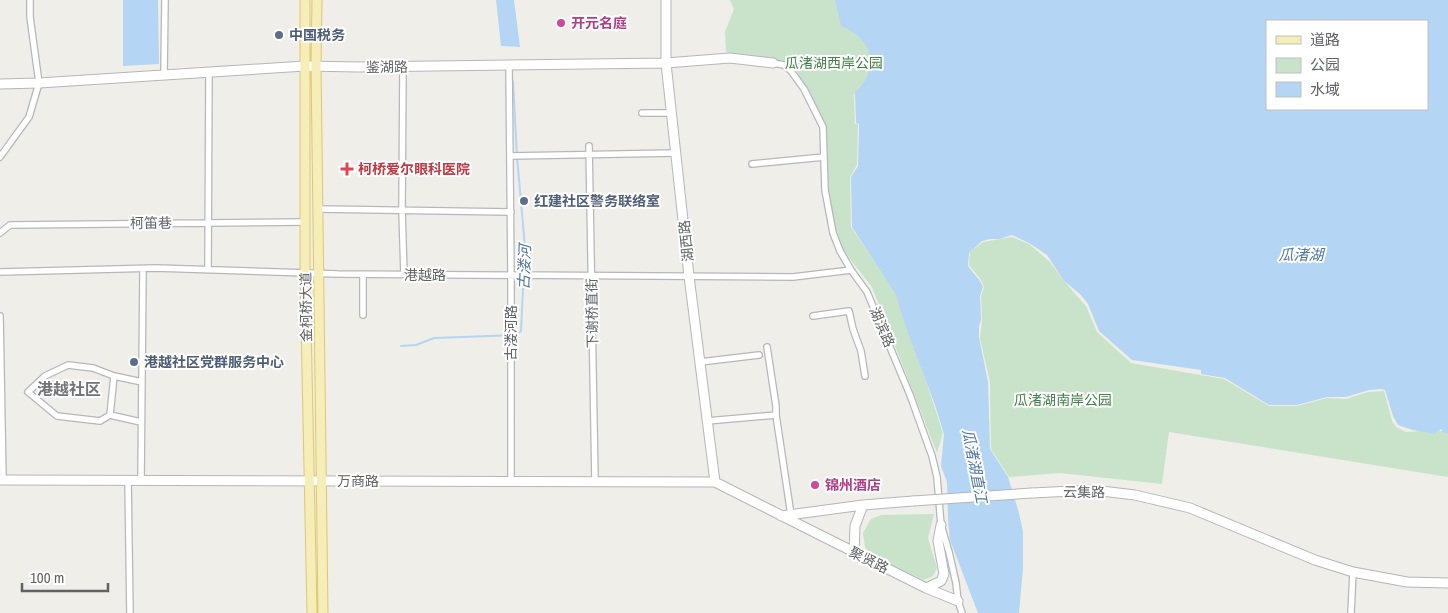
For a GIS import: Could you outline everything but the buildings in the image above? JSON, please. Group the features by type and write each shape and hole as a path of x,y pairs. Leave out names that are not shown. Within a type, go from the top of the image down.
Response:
{"main road":[{"name":"金柯桥大道","path":"305,0 305,273 312,613"},
{"name":"金柯桥大道","path":"317,0 316,65 323,612"}],"street":[{"path":"0,158 29,117 39,83 30,17 30,0"},
{"path":"164,74 165,0"},
{"name":"湖西路","path":"666,0 666,63 671,113 715,482"},
{"name":"鉴湖路","path":"0,84 316,65 358,67 666,63 730,58 773,63"},
{"name":"湖滨路","path":"773,63 784,66 792,71 804,89 823,127 825,190 833,233 840,251 867,292 910,395 932,456 937,477 941,525 962,613"},
{"name":"古溇河路","path":"508,65 514,156 510,212 511,481"},
{"path":"403,66 402,211 404,274"},
{"path":"208,270 209,71"},
{"path":"642,113 671,113"},
{"name":"下谢桥直街","path":"589,146 595,481"},
{"path":"514,156 676,153"},
{"path":"752,164 824,157"},
{"path":"319,209 510,212"},
{"name":"柯笛巷","path":"0,233 10,225 305,222"},
{"path":"141,480 143,269"},
{"name":"港越路","path":"0,272 143,269 363,274 793,277 851,270"},
{"path":"362,315 363,274"},
{"path":"813,316 849,311 861,351 865,376"},
{"path":"0,316 1,480"},
{"path":"766,347 791,515"},
{"path":"700,362 759,355"},
{"path":"141,422 110,415 100,421 57,416 28,392 44,376 68,365 92,368 114,376 142,382"},
{"path":"110,415 114,376"},
{"path":"708,421 776,415"},
{"name":"万商路","path":"1,480 715,482"},
{"path":"128,480 130,613"},
{"path":"715,482 780,516"},
{"name":"云集路","path":"780,516 913,501 1093,490 1135,495 1190,508 1315,560 1353,572 1408,582 1448,583"},
{"path":"854,552 855,526 863,506"},
{"name":"聚贤路","path":"780,516 926,588 958,601"},
{"path":"926,588 941,581 944,574 938,540 941,525"},
{"path":"1351,613 1353,572"}],"green space":[{"name":"瓜渚湖西岸公园","path":"730,0 836,0 851,30 865,42 872,61 867,80 854,95 855,124 858,124 857,165 850,177 851,227 892,287 900,302 943,433 937,453 872,287 842,249 833,225 828,190 826,126 794,66 784,62 726,52 725,32 734,9"},
{"name":"瓜渚湖南岸公园","path":"1012,237 1029,244 1050,262 1086,306 1097,332 1131,363 1224,379 1269,406 1297,406 1327,398 1346,399 1368,392 1384,391 1392,421 1396,427 1406,432 1438,430 1448,433 1448,477 1169,432 1162,484 1060,473 1009,477 991,449 990,382 980,338 982,321 981,296 984,287 969,265 970,252 983,242"},
{"path":"934,514 928,538 937,568 933,576 924,580 871,556 865,547 863,533 871,519 881,515"}],"water":[{"path":"123,0 158,0 159,64 123,66"},
{"path":"496,0 514,0 520,47 501,46"},
{"name":"瓜渚湖","path":"835,0 1448,0 1448,434 1442,432 1442,429 1435,434 1398,425 1393,416 1385,390 1381,389 1369,390 1346,397 1327,397 1297,405 1269,405 1225,378 1201,374 1201,370 1132,360 1099,331 1088,304 1081,295 1064,281 1047,255 1012,235 1000,239 982,241 969,253 968,266 983,287 980,296 981,320 979,337 988,382 990,449 1008,477 1019,513 1023,532 1023,568 1019,613 978,613 950,540 947,482 941,466 944,434 935,405 895,293 852,227 851,177 858,166 859,124 856,123 855,93 863,84 868,74 870,55 861,39 841,26"}],"waterway":[{"name":"古溇河","path":"401,346 416,345 434,338 516,335 521,331 525,247 513,81"}],"place":[{"name":"开元名庭","path":"561,23"},
{"name":"中国税务","path":"279,35"},
{"name":"柯桥爱尔眼科医院","path":"347,169"},
{"name":"红建社区警务联络室","path":"524,201"},
{"name":"港越社区党群服务中心","path":"134,362"},
{"name":"锦州酒店","path":"815,485"}],"district":[{"name":"港越社区","path":"69,389"}],"water label":[{"name":"瓜渚湖直江","path":"975,466"}]}
